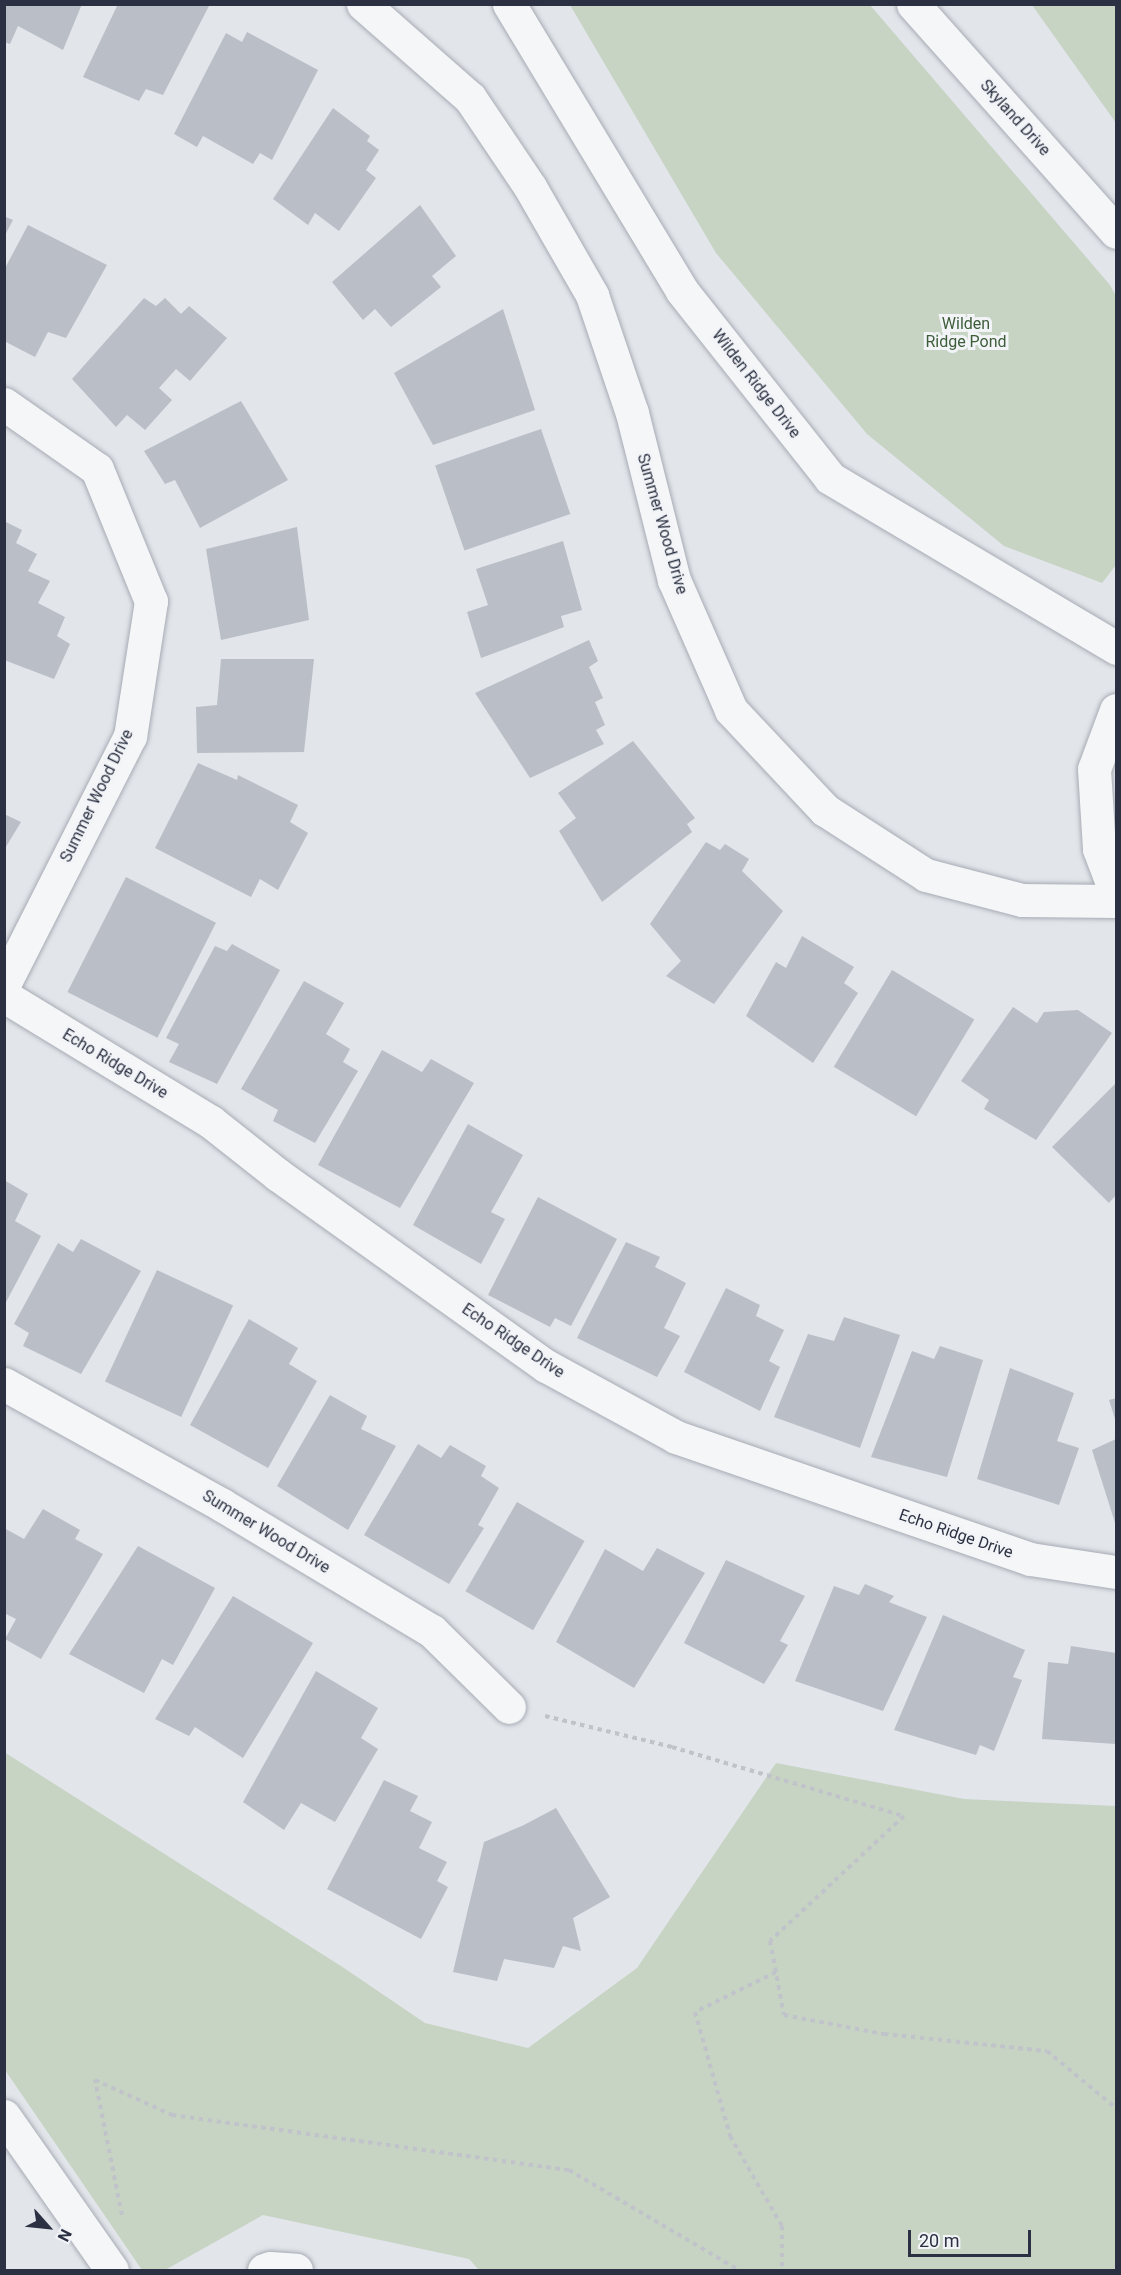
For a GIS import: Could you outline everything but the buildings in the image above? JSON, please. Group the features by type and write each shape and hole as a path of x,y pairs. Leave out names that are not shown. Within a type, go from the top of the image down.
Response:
{"street":[{"name":"Summer Wood Drive","path":"363,4 470,98 530,187 592,295 632,412 674,580 731,710 825,810 926,875 1022,900 1116,901"},
{"name":"Wilden Ridge Drive","path":"509,4 682,291 830,478 1116,648"},
{"name":"Skyland Drive","path":"913,4 1116,232"},
{"name":"Summer Wood Drive","path":"4,404 97,469 151,601 130,736 4,984"},
{"path":"1116,710 1094,769 1099,849 1116,894"},
{"name":"Echo Ridge Drive","path":"4,996 211,1122 278,1175 546,1366 676,1437 1030,1559 1116,1572"},
{"name":"Summer Wood Drive","path":"4,1384 222,1505 432,1631 509,1707"},
{"path":"4,2116 112,2271"},
{"path":"264,2271 270,2268 296,2271"}],"path":[{"path":"509,1707 672,1747 904,1816 770,1941 784,2015 884,2034 1047,2051 1116,2108"},
{"path":"776,1972 695,2012 730,2136 782,2226 782,2271"},
{"path":"124,2226 95,2080 172,2115 569,2170 739,2271"}],"green space":[{"name":"Wilden Ridge Pond","path":"570,5 870,5 1110,285 1116,296 1116,565 1102,583 1004,546 867,434 716,253"},
{"path":"1032,5 1116,5 1116,123"},
{"path":"4,1752 344,1968 425,2023 528,2048 637,1968 776,1763 964,1799 1116,1806 1116,2270 479,2270 469,2259 263,2215 165,2270 142,2270 5,2070"}]}
